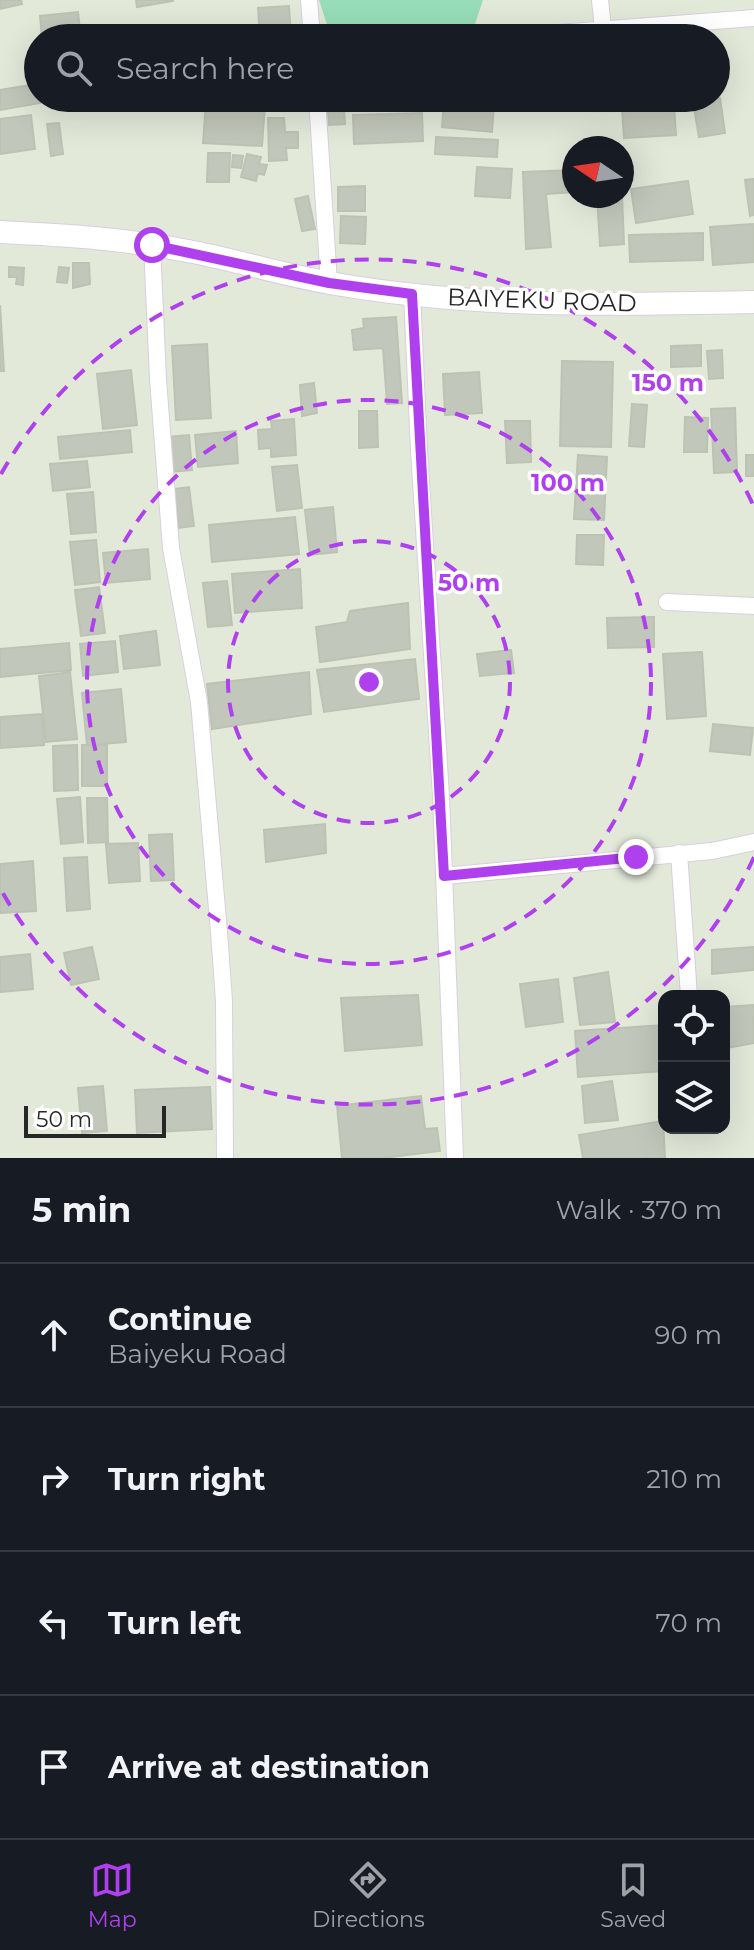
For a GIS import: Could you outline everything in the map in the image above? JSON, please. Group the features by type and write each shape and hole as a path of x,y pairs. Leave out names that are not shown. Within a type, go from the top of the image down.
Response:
{"main road":[{"name":"BAIYEKU ROAD","path":"0,232 85,235 152,245 329,283 465,301 754,302"}],"street":[{"path":"309,0 311,24"},
{"path":"600,0 602,24"},
{"path":"672,24 754,18"},
{"path":"318,112 329,283"},
{"path":"152,245 171,548 199,702 219,932 224,1001 225,1158"},
{"path":"412,294 444,876 455,1158"},
{"path":"667,602 754,606"},
{"path":"444,876 712,851 754,842"},
{"path":"679,853 689,990"}],"green space":[{"path":"319,0 483,0 475,24 327,24"}],"building":[{"path":"0,0 21,0 22,4 0,9"},
{"path":"136,0 173,0 173,1 137,7"},
{"path":"289,6 290,24 259,24 258,8"},
{"path":"78,12 79,24 41,24 40,16"},
{"path":"24,86 24,106 0,110 0,90"},
{"path":"205,112 264,112 262,146 203,143"},
{"path":"328,112 344,112 345,124 329,125"},
{"path":"443,112 493,112 492,132 442,127"},
{"path":"622,112 674,112 676,135 624,136"},
{"path":"695,112 722,112 725,133 699,137"},
{"path":"422,113 423,141 354,144 353,115"},
{"path":"31,115 35,149 0,154 0,119"},
{"path":"268,118 284,118 285,132 298,132 298,148 286,148 287,160 269,161"},
{"path":"59,123 63,154 51,156 47,124"},
{"path":"436,137 498,140 497,157 435,154"},
{"path":"208,153 230,153 229,182 207,182"},
{"path":"247,154 261,157 259,164 267,165 264,175 258,173 256,181 241,177"},
{"path":"233,155 243,156 241,168 232,167"},
{"path":"477,167 512,169 510,198 475,196"},
{"path":"562,170 562,193 546,194 551,247 526,249 523,172"},
{"path":"754,179 754,215 750,216 745,180"},
{"path":"688,181 693,214 636,223 634,189"},
{"path":"365,186 365,211 338,211 338,187"},
{"path":"308,196 315,229 302,231 295,199"},
{"path":"598,208 623,208 624,244 600,246"},
{"path":"341,216 366,217 365,244 340,243"},
{"path":"754,224 754,262 713,265 710,227"},
{"path":"703,233 703,260 630,262 629,235"},
{"path":"73,263 89,263 90,284 73,288"},
{"path":"9,267 24,268 23,285 16,284 17,277 9,277"},
{"path":"59,267 69,268 67,283 57,282"},
{"path":"0,305 4,371 0,371"},
{"path":"396,317 402,403 387,404 383,348 354,350 352,330 364,328 363,319"},
{"path":"207,344 211,418 176,420 172,346"},
{"path":"701,345 701,366 671,367 671,346"},
{"path":"722,350 723,378 709,379 707,351"},
{"path":"562,361 613,362 611,447 560,446"},
{"path":"131,370 137,425 103,429 97,374"},
{"path":"479,372 482,413 445,415 443,374"},
{"path":"314,383 317,413 302,416 300,385"},
{"path":"632,404 647,405 644,447 629,446"},
{"path":"735,408 737,472 714,473 711,409"},
{"path":"359,411 377,411 378,447 359,448"},
{"path":"685,417 708,418 707,452 684,452"},
{"path":"294,419 296,455 271,457 271,448 259,449 258,430 272,429 271,421"},
{"path":"505,421 530,421 531,462 507,463"},
{"path":"130,430 132,452 60,459 58,437"},
{"path":"236,431 238,463 198,467 195,435"},
{"path":"189,435 192,470 170,472 167,437"},
{"path":"578,455 607,457 604,520 574,519"},
{"path":"746,455 754,455 754,476 746,476"},
{"path":"87,461 90,487 53,491 50,464"},
{"path":"297,465 302,508 277,511 272,467"},
{"path":"189,487 194,526 179,528 174,489"},
{"path":"93,492 96,532 71,534 67,494"},
{"path":"333,507 337,552 310,555 305,510"},
{"path":"295,517 299,554 212,562 209,525"},
{"path":"577,535 604,535 603,565 576,564"},
{"path":"96,540 100,582 75,585 70,542"},
{"path":"148,549 150,579 106,583 103,553"},
{"path":"300,569 302,608 235,613 232,574"},
{"path":"227,581 232,625 208,627 203,583"},
{"path":"99,587 105,633 81,636 75,590"},
{"path":"408,603 410,649 320,662 316,627 347,622 350,611"},
{"path":"654,617 654,647 608,648 607,618"},
{"path":"156,631 160,665 124,669 120,636"},
{"path":"115,641 118,672 83,676 80,644"},
{"path":"69,643 71,670 0,677 0,649"},
{"path":"511,650 514,673 480,676 477,654"},
{"path":"702,652 706,716 667,719 663,654"},
{"path":"415,659 419,699 324,712 317,670"},
{"path":"70,672 77,739 46,742 39,676"},
{"path":"309,672 311,714 212,729 207,684"},
{"path":"121,689 126,742 87,745 82,693"},
{"path":"42,714 44,745 0,748 0,717"},
{"path":"713,724 753,728 750,755 710,751"},
{"path":"77,745 78,790 54,791 53,746"},
{"path":"82,745 107,745 107,786 82,786"},
{"path":"80,797 83,842 61,844 57,799"},
{"path":"87,798 107,798 108,842 88,843"},
{"path":"325,824 326,853 266,862 264,830"},
{"path":"172,834 174,880 151,881 149,835"},
{"path":"138,843 140,881 109,883 106,844"},
{"path":"87,857 90,909 67,911 64,858"},
{"path":"33,861 36,911 0,913 0,864"},
{"path":"92,947 99,979 71,985 64,953"},
{"path":"754,947 754,970 712,974 712,950"},
{"path":"30,954 33,989 0,992 0,957"},
{"path":"608,972 615,1022 580,1025 574,978"},
{"path":"558,979 563,1022 526,1027 520,984"},
{"path":"418,995 422,1045 345,1051 341,998"},
{"path":"754,1005 754,1043 730,1047 730,1007"},
{"path":"658,1025 658,1071 578,1077 575,1031"},
{"path":"612,1081 618,1120 585,1123 582,1086"},
{"path":"103,1086 107,1131 82,1133 78,1088"},
{"path":"210,1087 212,1129 137,1133 135,1090"},
{"path":"421,1096 425,1129 437,1128 440,1151 383,1158 342,1158 337,1106"},
{"path":"658,1122 658,1134 664,1134 665,1158 583,1158 579,1135"}],"route":[{"path":"152,245 329,283 412,294 444,876 636,857"}]}
